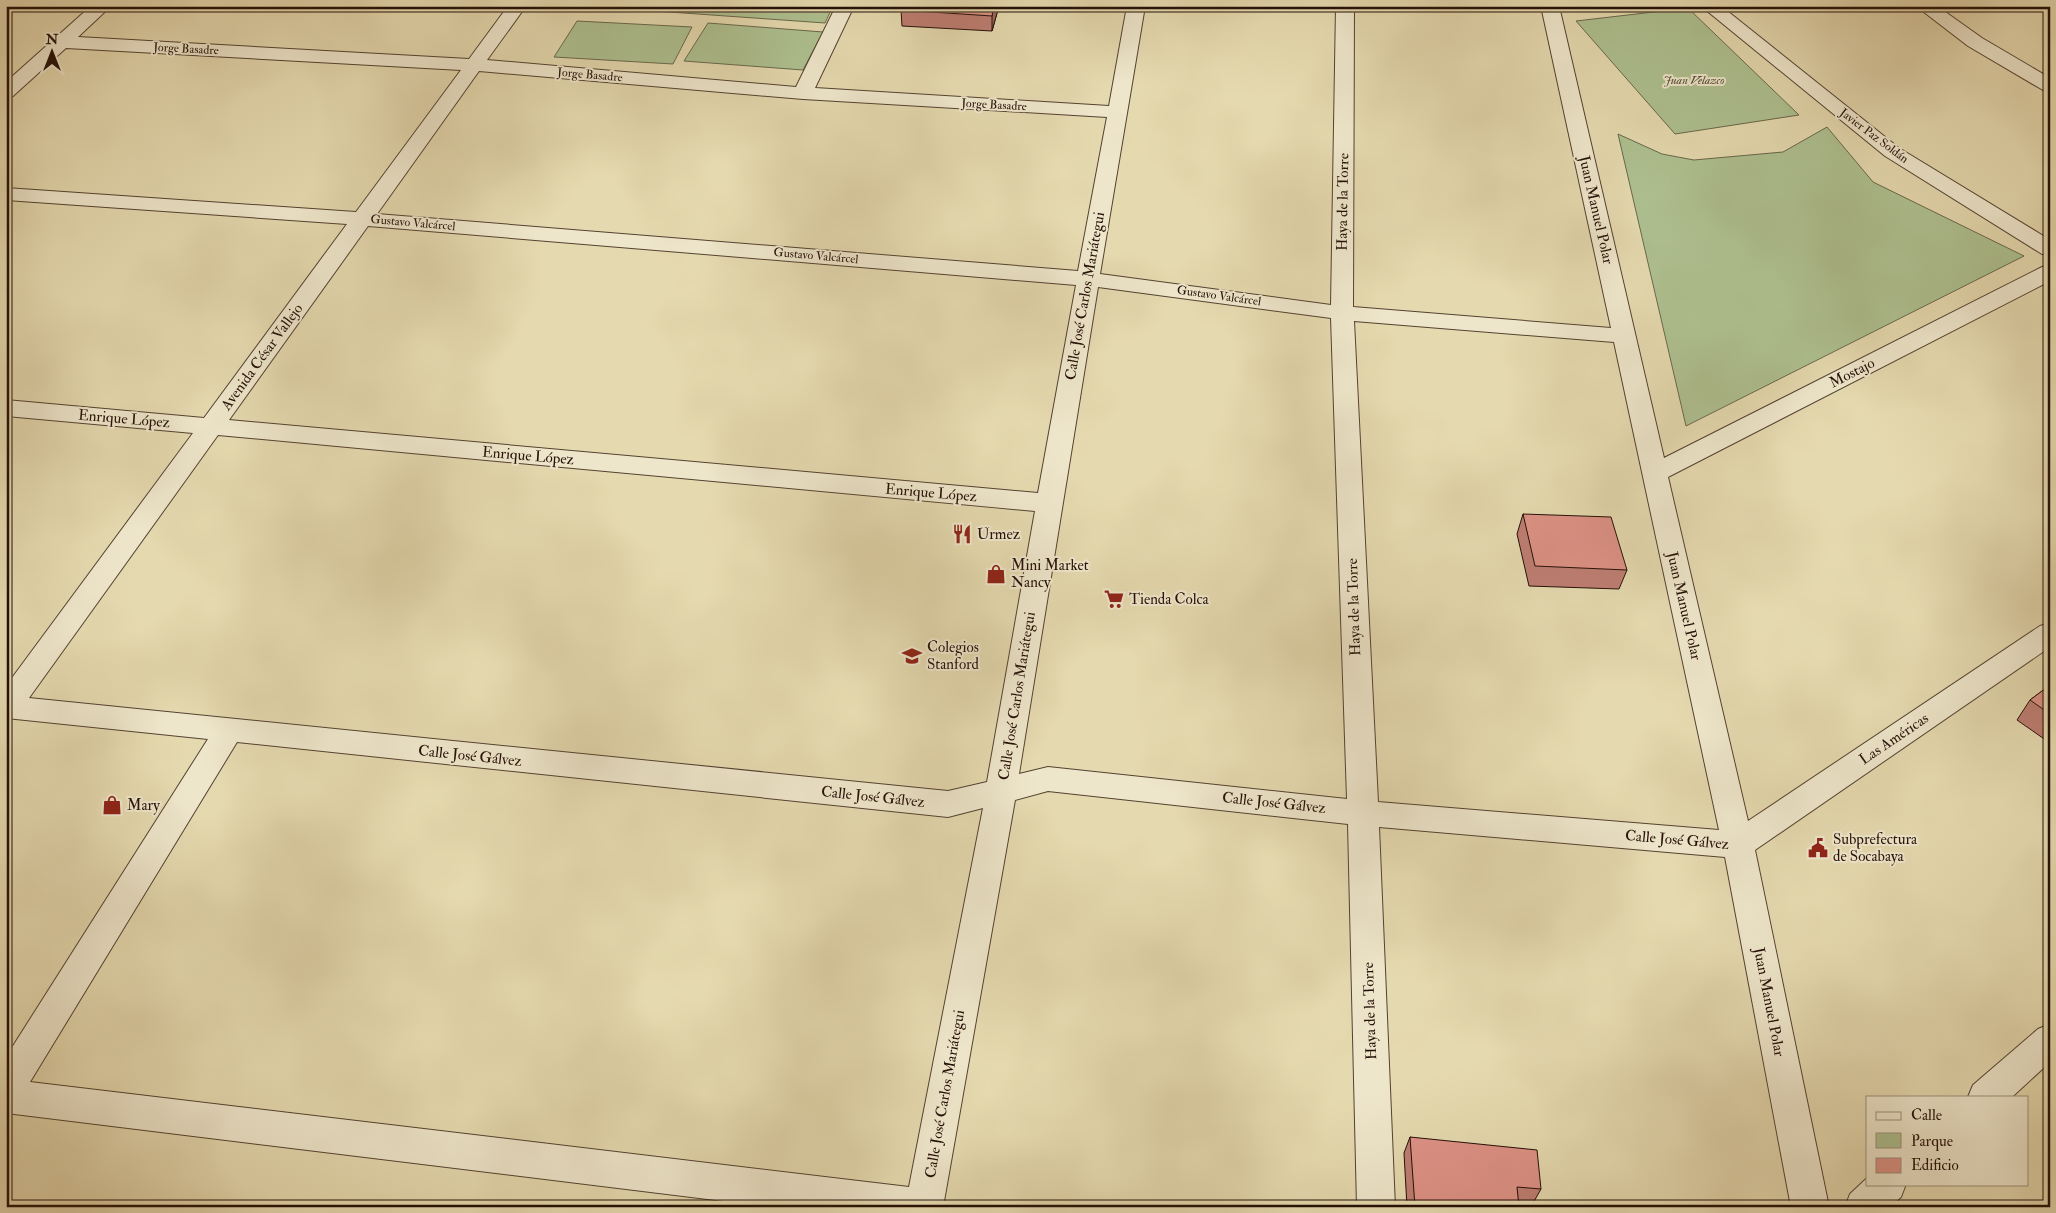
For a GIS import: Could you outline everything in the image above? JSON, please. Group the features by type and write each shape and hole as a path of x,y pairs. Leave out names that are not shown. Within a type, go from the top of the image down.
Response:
{"street":[{"path":"6,92 102,6"},
{"name":"Avenida César Vallejo","path":"7,707 517,6"},
{"path":"803,93 846,6"},
{"name":"Calle José Carlos Mariátegui","path":"924,1207 1001,791 1116,112 1136,6"},
{"name":"Haya de la Torre","path":"1345,6 1342,313 1363,813 1376,1207"},
{"name":"Juan Manuel Polar","path":"1549,6 1738,845 1810,1207"},
{"name":"Javier Paz Soldán","path":"1710,6 1892,152 2050,249"},
{"path":"1925,6 1975,42 2050,86"},
{"name":"Jorge Basadre","path":"63,42 475,65 803,93 1116,112"},
{"name":"Gustavo Valcárcel","path":"6,194 362,219 1089,279 1342,313 1624,336"},
{"name":"Mostajo","path":"1654,474 2050,272"},
{"name":"Enrique López","path":"6,408 1049,504"},
{"name":"Las Américas","path":"1738,845 2050,633"},
{"name":"Calle José Gálvez","path":"7,707 948,804 1048,779 1363,813 1738,845"},
{"path":"6,1089 229,731"},
{"path":"1987,1096 2050,1040"},
{"path":"6,1096 924,1207"},
{"path":"1863,1207 1886,1186"}],"green space":[{"path":"584,6 833,6 825,23"},
{"name":"Juan Velazco","path":"1688,8 1799,115 1675,134 1576,21"},
{"path":"577,21 692,27 673,64 554,57"},
{"path":"708,23 823,32 803,70 684,61"},
{"path":"1827,127 1873,182 2024,256 1686,426 1618,134 1662,154 1694,160 1783,152"}],"building":[{"path":"902,6 994,6 992,16 901,10"},
{"path":"1523,514 1611,517 1627,570 1535,566"},
{"path":"2050,685 2050,714 2030,700"},
{"path":"1410,1137 1537,1150 1541,1189 1517,1187 1519,1207 1415,1207"}],"place":[{"name":"Urmez","path":"962,534"},
{"name":"Mini Market Nancy","path":"996,574"},
{"name":"Tienda Colca","path":"1114,599"},
{"name":"Colegios Stanford","path":"912,656"},
{"name":"Mary","path":"112,805"},
{"name":"Subprefectura de Socabaya","path":"1818,848"}]}
